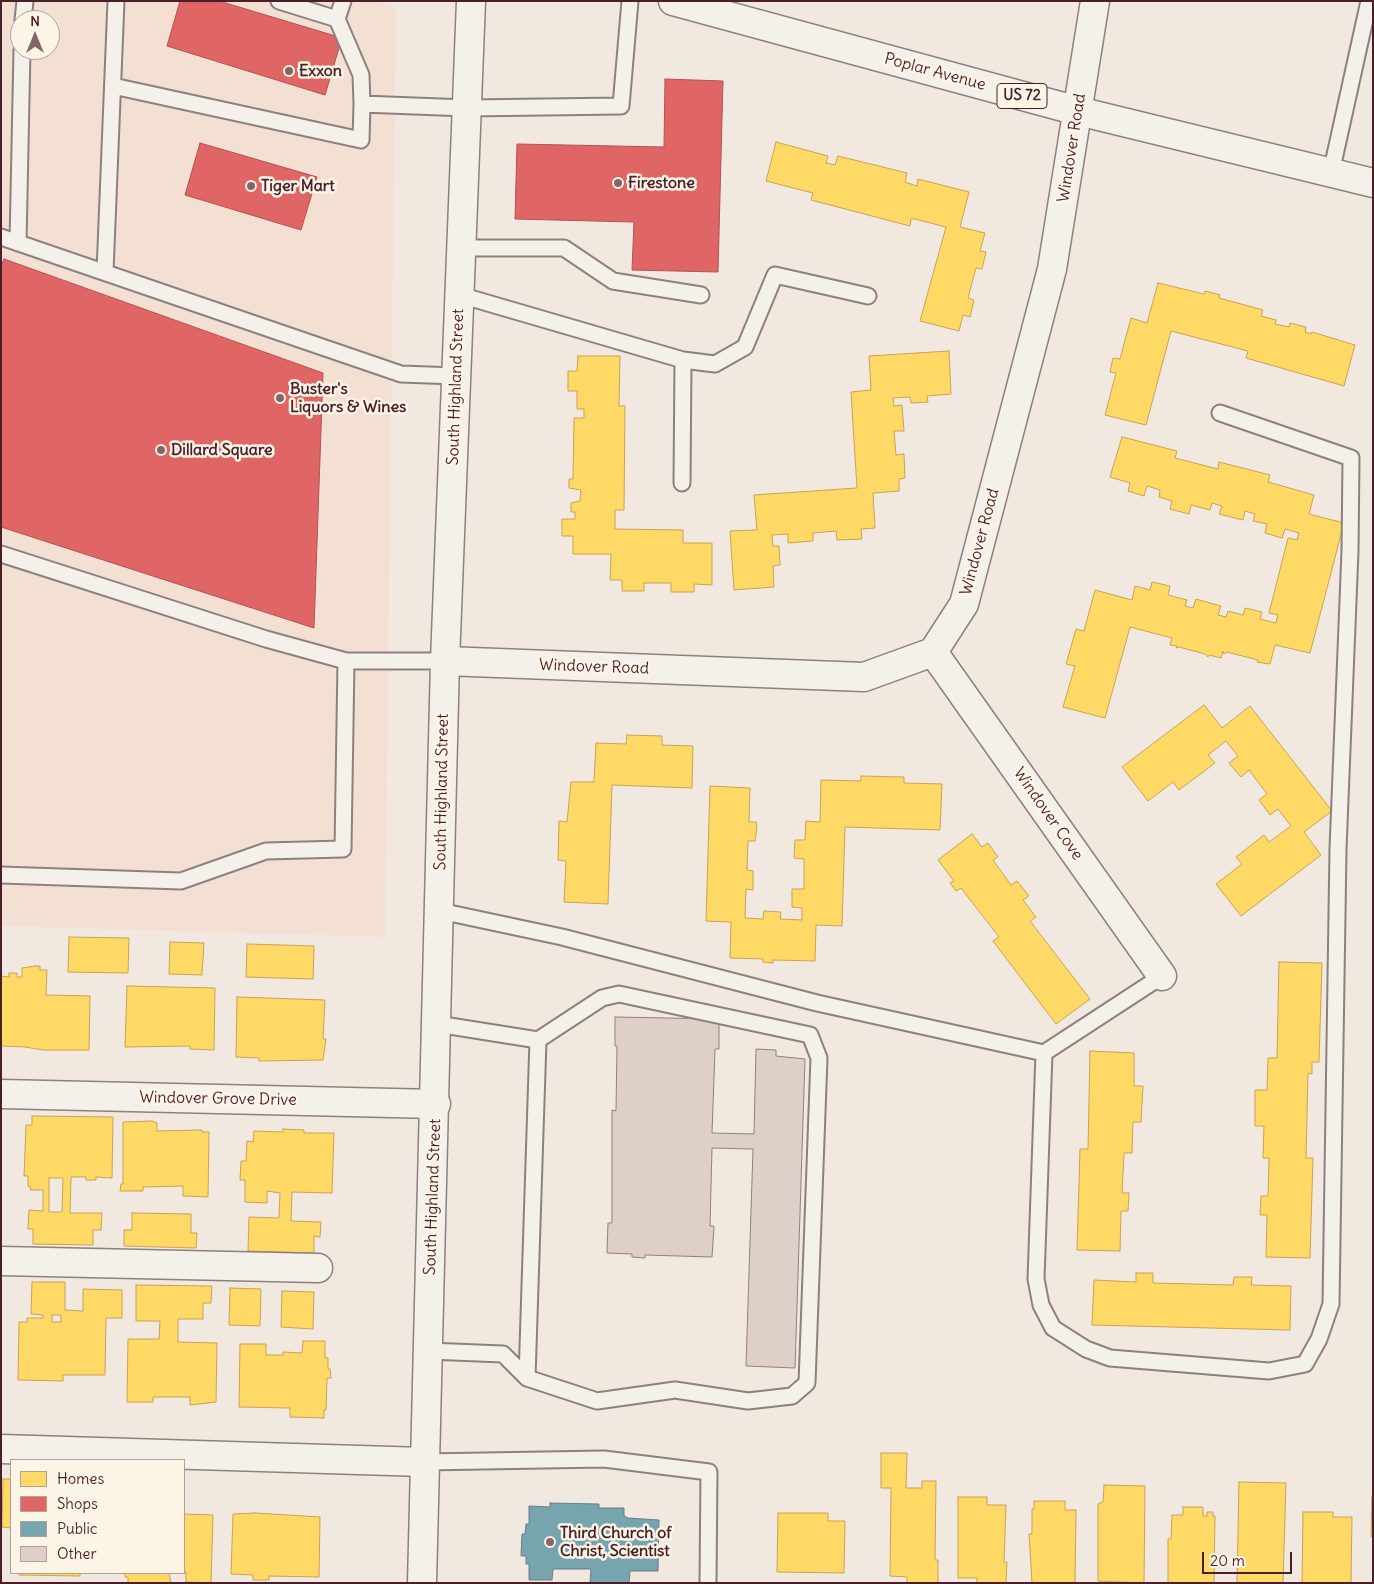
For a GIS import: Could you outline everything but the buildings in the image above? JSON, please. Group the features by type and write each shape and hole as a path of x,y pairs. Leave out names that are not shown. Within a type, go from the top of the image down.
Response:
{"street":[{"name":"South Highland Street","path":"422,1583 424,1462 436,1104 445,661 471,1"},
{"name":"Poplar Avenue","path":"673,1 1078,111 1373,184"},
{"path":"710,1 739,19"},
{"name":"Windover Road","path":"445,661 864,677 933,652 964,604 1052,269 1095,1"},
{"name":"Windover Cove","path":"933,652 1162,976"},
{"name":"Windover Grove Drive","path":"1,1094 436,1104"},
{"path":"1,1261 318,1268"},
{"path":"1,1449 424,1462"}],"lane":[{"path":"104,272 116,1"},
{"path":"279,1 337,19"},
{"path":"113,86 360,140 362,104 360,75 337,19 343,1"},
{"path":"362,104 467,108 621,106 630,1"},
{"path":"1330,173 1369,1"},
{"path":"18,243 22,60"},
{"path":"1,237 401,374 456,376"},
{"path":"462,248 564,248 613,281 701,295"},
{"path":"460,296 683,360 715,364 745,347 775,275 868,296"},
{"path":"682,483 683,360"},
{"path":"1044,1053 1036,1279 1042,1305 1053,1328 1086,1350 1110,1358 1269,1371 1304,1364 1319,1339 1330,1304 1338,849 1350,551 1351,458 1220,413"},
{"path":"1,554 257,636 346,661 445,661"},
{"path":"1,875 181,881 266,851 343,849 346,661"},
{"path":"440,911 562,937 808,1000 1044,1053 1162,976"},
{"path":"428,1352 503,1354 526,1378 597,1401 675,1390 748,1401 792,1396 806,1383 819,1058 810,1035 619,994 602,998 538,1040 437,1024"},
{"path":"526,1378 538,1040"},
{"path":"424,1462 604,1458 709,1472 708,1583"}],"shaded area":[{"path":"1,1 376,1 396,8 385,937 1,926"}],"place":[{"name":"Exxon","path":"289,71"},
{"name":"Firestone","path":"618,183"},
{"name":"Tiger Mart","path":"251,186"},
{"name":"Buster's Liquors & Wines","path":"280,398"},
{"name":"Dillard Square","path":"161,450"},
{"name":"Third Church of Christ, Scientist","path":"550,1542"}]}
